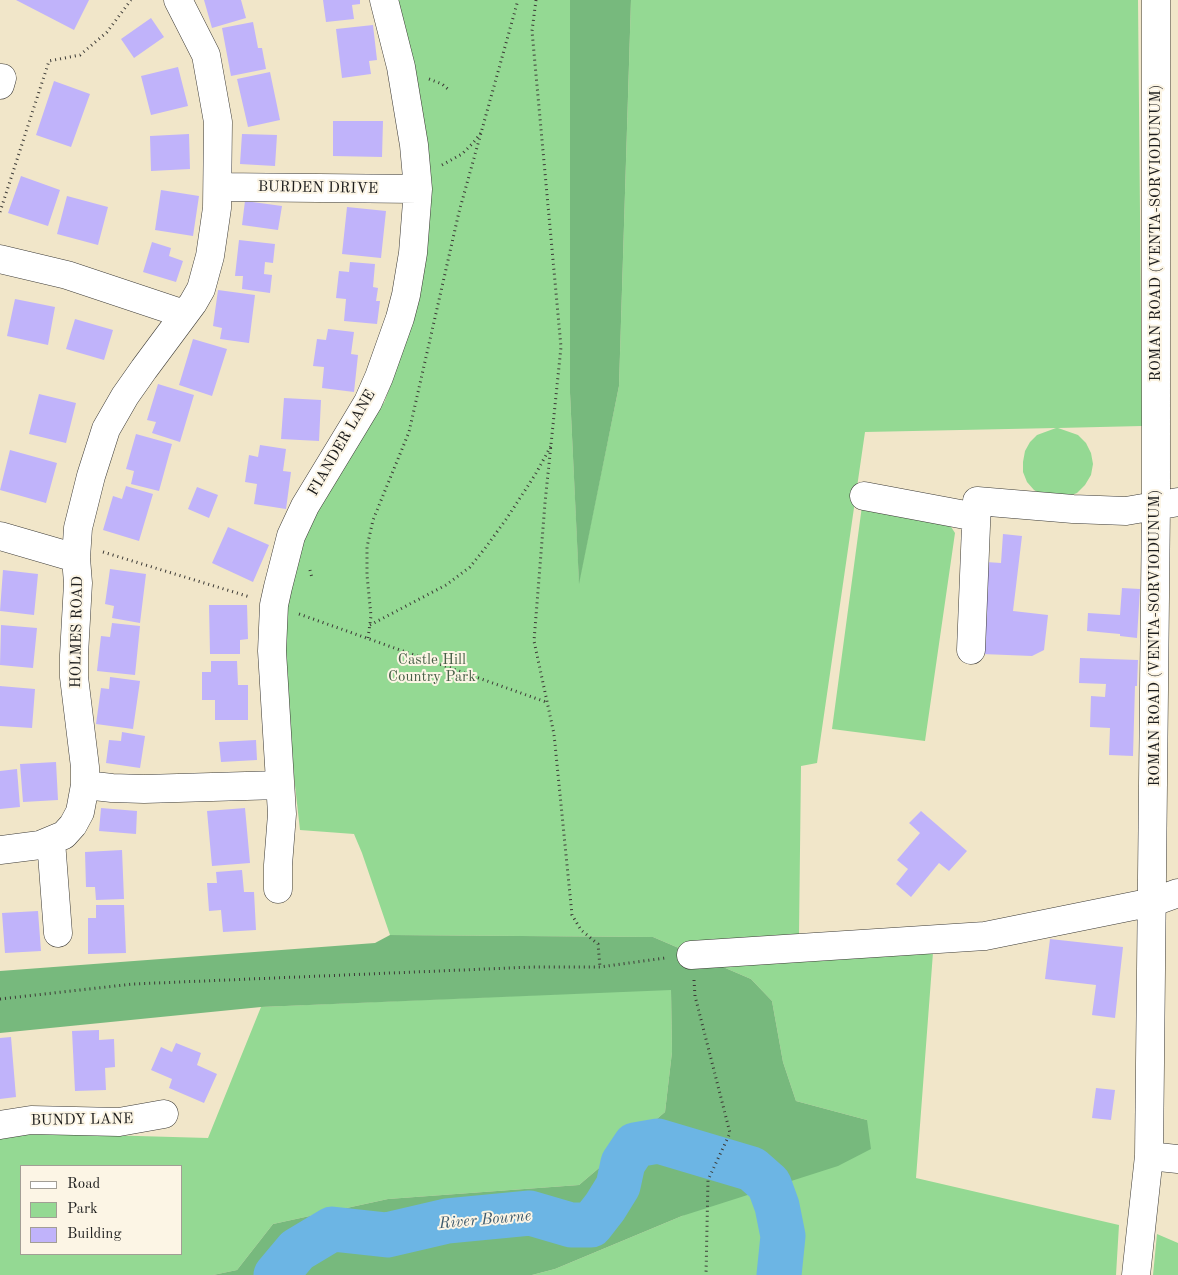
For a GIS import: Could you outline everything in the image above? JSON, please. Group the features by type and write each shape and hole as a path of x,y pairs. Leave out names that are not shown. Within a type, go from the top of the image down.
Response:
{"street":[{"path":"76,558 80,520 91,476 106,429 125,396 193,304 205,276 214,233 218,187 218,122 206,55 178,0"},
{"name":"FIANDER LANE","path":"278,889 282,814 272,651 274,605 291,536 305,506 368,402 394,335 406,295 411,267 416,220 417,181 409,109 401,67 384,0"},
{"name":"ROMAN ROAD (VENTA-SORVIODUNUM)","path":"1136,1275 1149,1156 1165,897 1167,503 1156,0"},
{"name":"BURDEN DRIVE","path":"218,187 417,181"},
{"path":"0,260 67,275 184,314"},
{"path":"864,496 976,517"},
{"path":"972,650 977,502 1073,509 1126,510 1167,503"},
{"name":"HOLMES ROAD","path":"0,536 76,558 78,583 74,676 85,767 85,784 80,812 73,825 64,835 40,845 0,850"},
{"path":"85,784 112,788 144,789 280,785"},
{"path":"51,842 58,933"},
{"path":"691,956 985,936 1165,897"},
{"name":"BUNDY LANE","path":"0,1125 31,1120 120,1122 164,1114"},
{"path":"1149,1156 1178,1159"}],"path":[{"path":"0,212 49,61 80,55 107,32 131,0"},
{"path":"368,638 371,616 367,575 367,547 373,520 409,432 459,212 518,0"},
{"path":"536,0 532,31 561,346 545,503 534,641 554,734 572,915 581,930 598,944 600,967"},
{"path":"417,181 432,170 448,163 473,143 483,130"},
{"path":"370,625 446,585 470,567 507,518 535,476 552,444"},
{"path":"0,999 133,984 600,967 691,956 695,996 730,1133 708,1180 706,1275"}],"green space":[{"name":"Castle Hill Country Park","path":"399,0 570,0 570,393 579,581 619,386 631,0 1138,0 1142,426 1058,428 1078,435 1086,443 1091,453 1093,464 1091,475 1085,485 1077,493 1067,497 1044,496 1034,490 1027,482 1023,472 1025,451 1030,442 1037,435 1056,428 865,432 817,763 801,766 799,934 935,926 916,1178 1119,1225 1116,1275 532,1275 555,1269 682,1216 867,1120 796,1101 783,1062 772,1001 751,979 653,937 390,935 354,834 300,830 288,723 281,622 307,526 373,407 384,403 399,362 396,353 410,309 395,4"},
{"path":"570,0 631,0 619,386 579,584 570,393"},
{"path":"862,506 946,519 955,533 925,741 832,729"},
{"path":"390,935 653,937 751,979 772,1001 783,1062 796,1101 867,1120 871,1149 838,1166 682,1216 555,1269 532,1275 213,1275 237,1270 273,1224 388,1199 579,1185 665,1112 672,1052 671,990 261,1007 0,1033 0,971 375,943"},
{"path":"671,989 672,1052 665,1112 579,1185 388,1199 273,1224 237,1270 213,1275 0,1275 0,1138 32,1133 208,1138 261,1007"},
{"path":"1157,1234 1178,1243 1178,1275 1153,1275"}],"building":[{"path":"16,0 89,0 74,30"},
{"path":"204,0 241,0 246,18 212,28"},
{"path":"323,0 360,0 360,4 352,5 354,19 326,22"},
{"path":"151,18 164,37 134,58 121,39"},
{"path":"253,22 258,48 262,48 266,69 231,76 222,28"},
{"path":"373,25 377,60 369,61 371,74 342,78 336,29"},
{"path":"178,67 188,106 151,115 141,76"},
{"path":"270,72 280,120 248,127 237,79"},
{"path":"54,81 90,94 71,147 36,135"},
{"path":"333,121 383,121 382,157 333,156"},
{"path":"189,134 190,169 151,171 150,136"},
{"path":"242,134 277,135 275,166 240,164"},
{"path":"21,176 60,190 48,226 8,213"},
{"path":"161,190 199,196 193,236 155,230"},
{"path":"67,196 108,207 98,245 57,234"},
{"path":"245,201 282,206 278,230 242,225"},
{"path":"347,207 386,211 381,258 342,254"},
{"path":"239,240 275,244 273,263 265,262 264,274 272,275 270,293 242,289 243,276 235,276"},
{"path":"152,242 171,248 169,256 183,261 176,282 143,272"},
{"path":"350,262 375,264 373,287 378,288 376,301 380,301 377,324 344,321 346,299 336,298 339,271 349,272"},
{"path":"218,290 255,295 249,343 220,339 222,328 213,326"},
{"path":"15,299 55,307 48,345 7,336"},
{"path":"75,319 113,330 104,360 66,349"},
{"path":"328,329 354,332 351,354 358,355 354,392 322,388 324,367 313,366 317,339 326,340"},
{"path":"193,339 227,349 212,396 179,385"},
{"path":"158,384 194,395 180,442 152,433 156,422 147,420"},
{"path":"39,394 76,403 66,443 29,434"},
{"path":"284,398 321,400 319,441 281,439"},
{"path":"136,434 172,444 159,491 131,484 134,471 126,469"},
{"path":"260,445 286,449 283,471 291,472 286,509 254,504 257,484 245,482 249,455 258,457"},
{"path":"10,450 57,463 46,503 0,490"},
{"path":"126,486 153,494 139,541 103,530 113,496 122,499"},
{"path":"197,487 218,495 209,518 188,509"},
{"path":"228,527 269,545 253,582 212,563"},
{"path":"1003,534 1022,536 1013,611 1048,615 1044,650 1032,656 982,654 986,562 1001,563"},
{"path":"110,569 146,574 140,623 112,618 114,606 105,604"},
{"path":"3,570 38,574 34,615 0,611"},
{"path":"1122,588 1140,589 1137,638 1120,636 1120,634 1087,631 1088,613 1120,615"},
{"path":"209,605 247,605 248,639 240,640 240,654 210,654"},
{"path":"112,623 140,626 135,675 97,671 101,636 110,637"},
{"path":"1,625 37,628 33,668 0,665"},
{"path":"1080,658 1138,660 1137,686 1135,686 1133,756 1109,755 1110,728 1090,727 1091,696 1105,697 1106,684 1079,683"},
{"path":"211,661 237,661 238,685 248,685 248,720 215,720 215,700 202,700 202,672 211,672"},
{"path":"110,677 140,681 133,729 96,724 101,688 109,689"},
{"path":"0,686 35,689 32,728 0,726"},
{"path":"122,732 145,736 140,768 106,763 109,740 121,741"},
{"path":"256,740 257,760 221,762 219,742"},
{"path":"56,762 58,800 23,802 20,764"},
{"path":"17,769 20,807 0,809 0,771"},
{"path":"101,808 137,811 136,834 99,831"},
{"path":"245,808 250,863 212,866 207,811"},
{"path":"921,811 967,851 949,871 939,863 911,897 896,884 908,869 897,860 920,833 909,823"},
{"path":"122,850 124,899 96,900 95,887 86,887 85,852"},
{"path":"242,870 244,892 254,892 256,930 223,932 221,910 209,911 207,883 217,883 216,872"},
{"path":"96,905 124,905 126,953 88,954 88,918 96,918"},
{"path":"38,911 41,951 5,953 2,913"},
{"path":"1050,939 1123,947 1115,1018 1092,1015 1096,985 1045,979"},
{"path":"99,1030 99,1040 114,1039 115,1067 105,1068 106,1090 75,1091 72,1031"},
{"path":"11,1037 16,1097 0,1099 0,1038"},
{"path":"176,1043 201,1053 197,1065 217,1074 204,1103 169,1088 172,1079 151,1070 161,1047 172,1052"},
{"path":"1096,1088 1115,1090 1111,1120 1092,1118"}],"waterway":[{"name":"River Bourne","path":"276,1275 297,1250 332,1229 387,1235 447,1221 530,1213 571,1225 591,1225 618,1186 623,1163 635,1145 658,1141 752,1169 769,1184 777,1206 783,1236 779,1275"}]}
